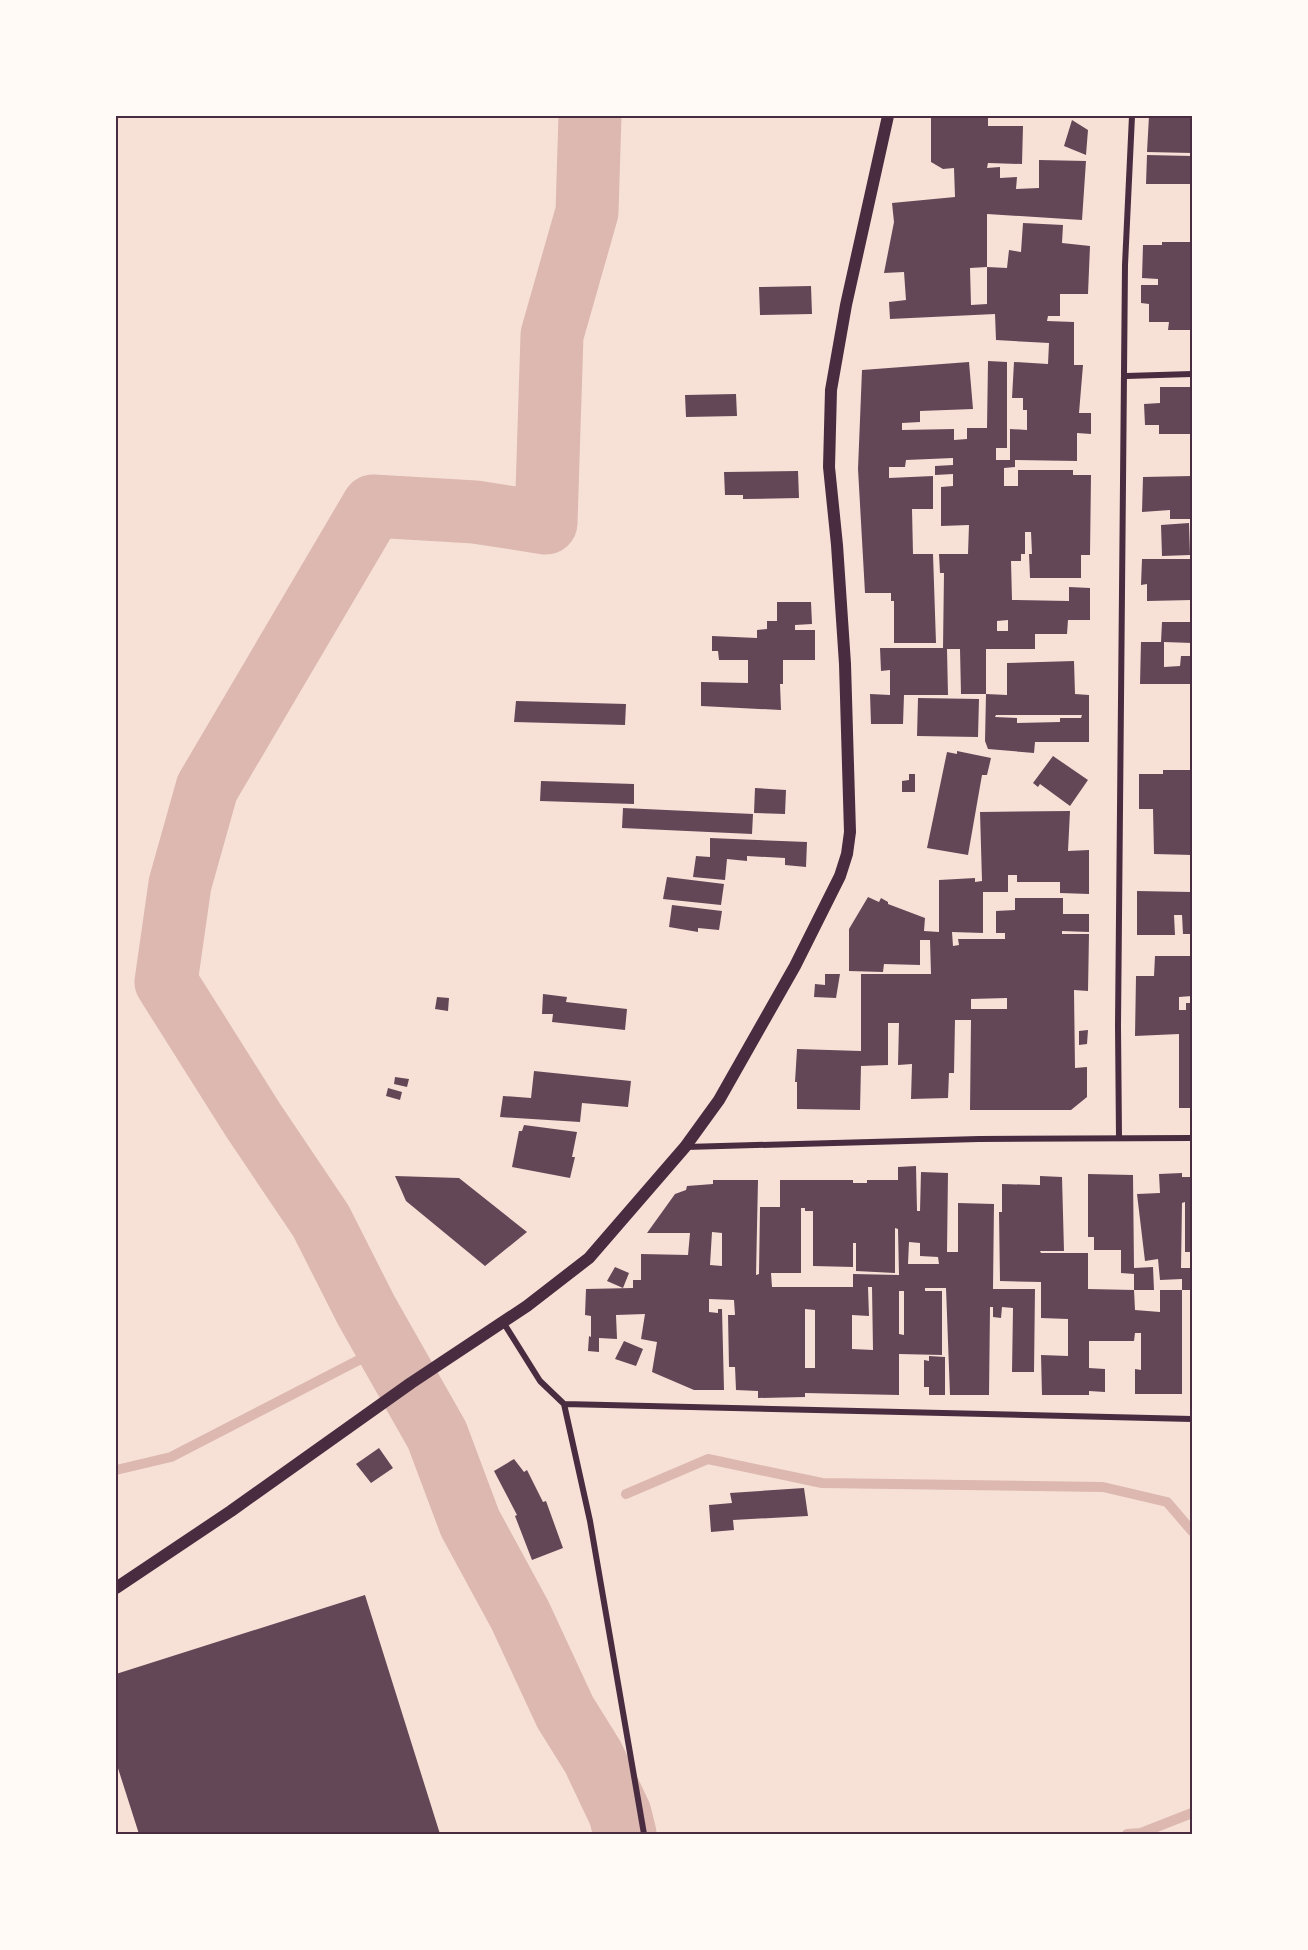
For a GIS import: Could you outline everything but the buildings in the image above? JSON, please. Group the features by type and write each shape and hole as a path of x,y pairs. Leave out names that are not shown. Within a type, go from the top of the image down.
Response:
{"main road":[{"path":"116,1588 527,1306 589,1258 685,1148 719,1100 795,966 840,876 848,854 850,832 845,664 829,467 831,390 846,305 888,116"}],"street":[{"path":"1119,1138 1125,265 1132,116"},
{"path":"1126,376 1192,374"},
{"path":"685,1148 980,1139 1192,1138"},
{"path":"502,1321 540,1381 564,1404 590,1521 644,1834"},
{"path":"564,1404 1192,1419"}],"waterway":[{"path":"590,116 587,212 552,335 546,523 475,512 373,506 207,788 180,884 166,982 253,1120 321,1221 366,1310 437,1435 470,1523 520,1615 565,1712 593,1757 620,1814 625,1834"},
{"path":"116,1470 171,1457 386,1346"},
{"path":"626,1494 708,1459 822,1483 1103,1487 1167,1502 1192,1531"},
{"path":"1127,1834 1141,1833 1192,1813"}]}
